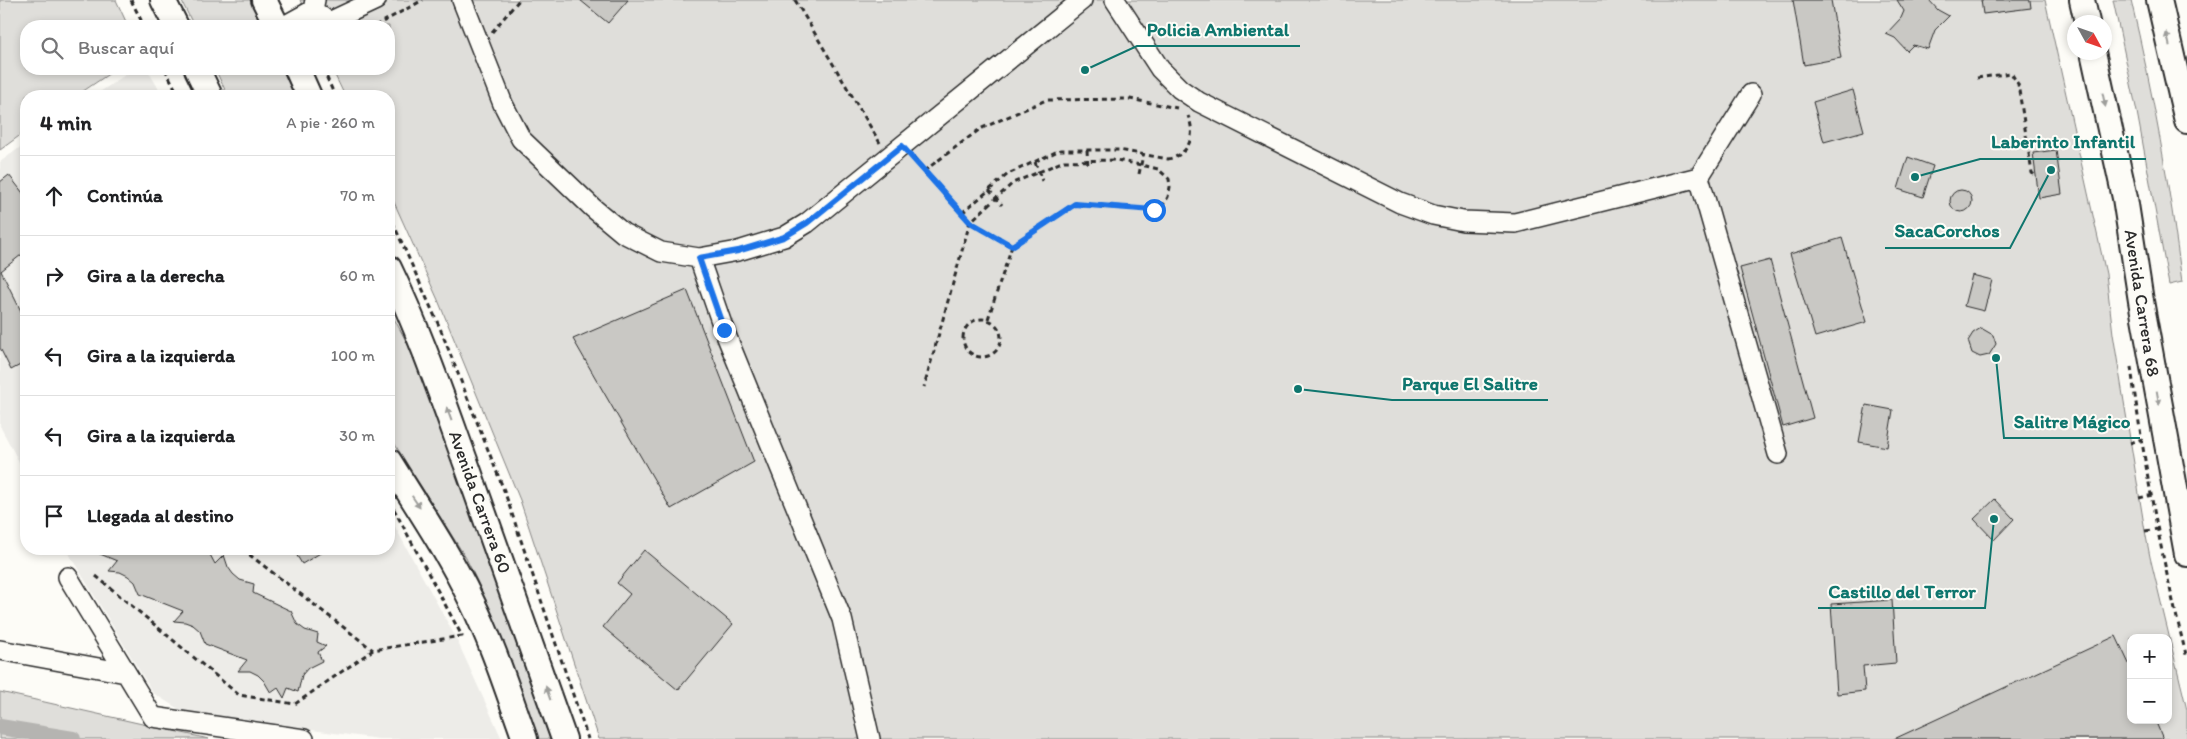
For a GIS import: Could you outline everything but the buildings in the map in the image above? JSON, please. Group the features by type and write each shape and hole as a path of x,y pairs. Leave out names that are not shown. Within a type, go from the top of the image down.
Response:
{"main road":[{"path":"163,0 173,20"},
{"path":"264,0 274,20"},
{"path":"2082,0 2085,15"},
{"path":"2159,0 2187,120"},
{"name":"Avenida Carrera 68","path":"2096,60 2125,198 2141,301 2187,554"},
{"path":"200,75 207,90"},
{"path":"300,75 306,90"},
{"name":"Avenida Carrera 60","path":"395,280 448,412 499,551 564,739"},
{"path":"395,470 424,514 472,602 491,646 525,739"}],"lane":[{"path":"333,20 376,0"},
{"path":"462,0 503,104 521,139 623,233 661,252 699,258 738,251 784,237 807,223 1082,0"},
{"path":"1116,0 1160,69 1180,89 1199,102 1400,203 1434,215 1463,221 1515,223 1699,177 1751,94"},
{"path":"293,20 314,5 327,20"},
{"path":"1699,177 1778,454"},
{"path":"699,258 724,330 842,619 870,739"},
{"path":"68,576 153,717 304,739"},
{"path":"0,650 126,673"}],"path":[{"path":"130,0 141,20"},
{"path":"386,20 423,0"},
{"path":"481,45 519,0"},
{"path":"795,0 895,152 924,171 970,222 1012,246"},
{"path":"1977,78 2011,73 2018,84 2032,173 2036,176"},
{"path":"169,75 176,90"},
{"path":"325,75 332,90"},
{"path":"924,171 980,129 1046,100 1130,99 1180,109"},
{"path":"962,213 1008,174 1060,150 1118,150 1168,159 1176,158 1184,153 1192,135 1188,116 1184,113"},
{"path":"1087,150 1088,167"},
{"path":"1139,174 1143,155"},
{"path":"924,387 970,222 1013,183 1064,161 1087,160 1116,160 1158,168 1168,178 1170,187 1168,197 1163,205 1154,210 1075,204 1012,246 988,320"},
{"path":"1035,162 1042,181"},
{"path":"989,190 1002,205"},
{"path":"395,227 440,328 505,493 588,739"},
{"path":"976,320 988,320 998,327 1001,333 1000,346 991,355 978,357 972,355 964,346 964,333 970,323 976,320"},
{"path":"2131,365 2158,530 2187,658"},
{"path":"2130,443 2142,439"},
{"path":"2139,498 2152,495"},
{"path":"96,576 239,695 294,704 373,650 462,636 395,511"},
{"path":"2145,531 2158,530"},
{"path":"250,555 373,650"}],"shaded area":[{"path":"0,0 116,0 125,20 20,20 20,75 107,75 85,90 20,90 20,135 0,150"},
{"path":"181,0 250,0 260,20 191,20"},
{"path":"300,0 2045,0 2106,274 2113,334 2145,531 2169,634 2127,634 2127,724 2172,724 2172,648 2187,710 2187,739 599,739 520,500 438,300 395,204 395,90 342,90 335,75 395,75 395,20 309,20"},
{"path":"2113,0 2131,0 2154,105 2182,282 2169,285 2137,112"},
{"path":"125,75 151,75 159,90 103,90"},
{"path":"218,75 286,75 293,90 225,90"},
{"path":"20,147 20,464 0,426 0,162"},
{"path":"395,320 414,356 443,430 550,739 539,739 491,610 466,558 395,445"},
{"path":"395,527 455,636 502,739 379,739 185,713 153,693 70,555 395,555"},
{"path":"0,692 209,739 0,739"}],"waterway":[{"path":"0,727 73,739"}],"place":[{"name":"Policia Ambiental","path":"1085,70"},
{"name":"SacaCorchos","path":"2051,170"},
{"name":"Laberinto Infantil","path":"1915,177"},
{"name":"Salitre Mágico","path":"1996,358"},
{"name":"Parque El Salitre","path":"1298,389"},
{"name":"Castillo del Terror","path":"1994,519"}],"route":[{"path":"724,330 699,258 738,251 784,237 807,223 902,146 970,222 1012,246 1075,204 1154,210"}]}
